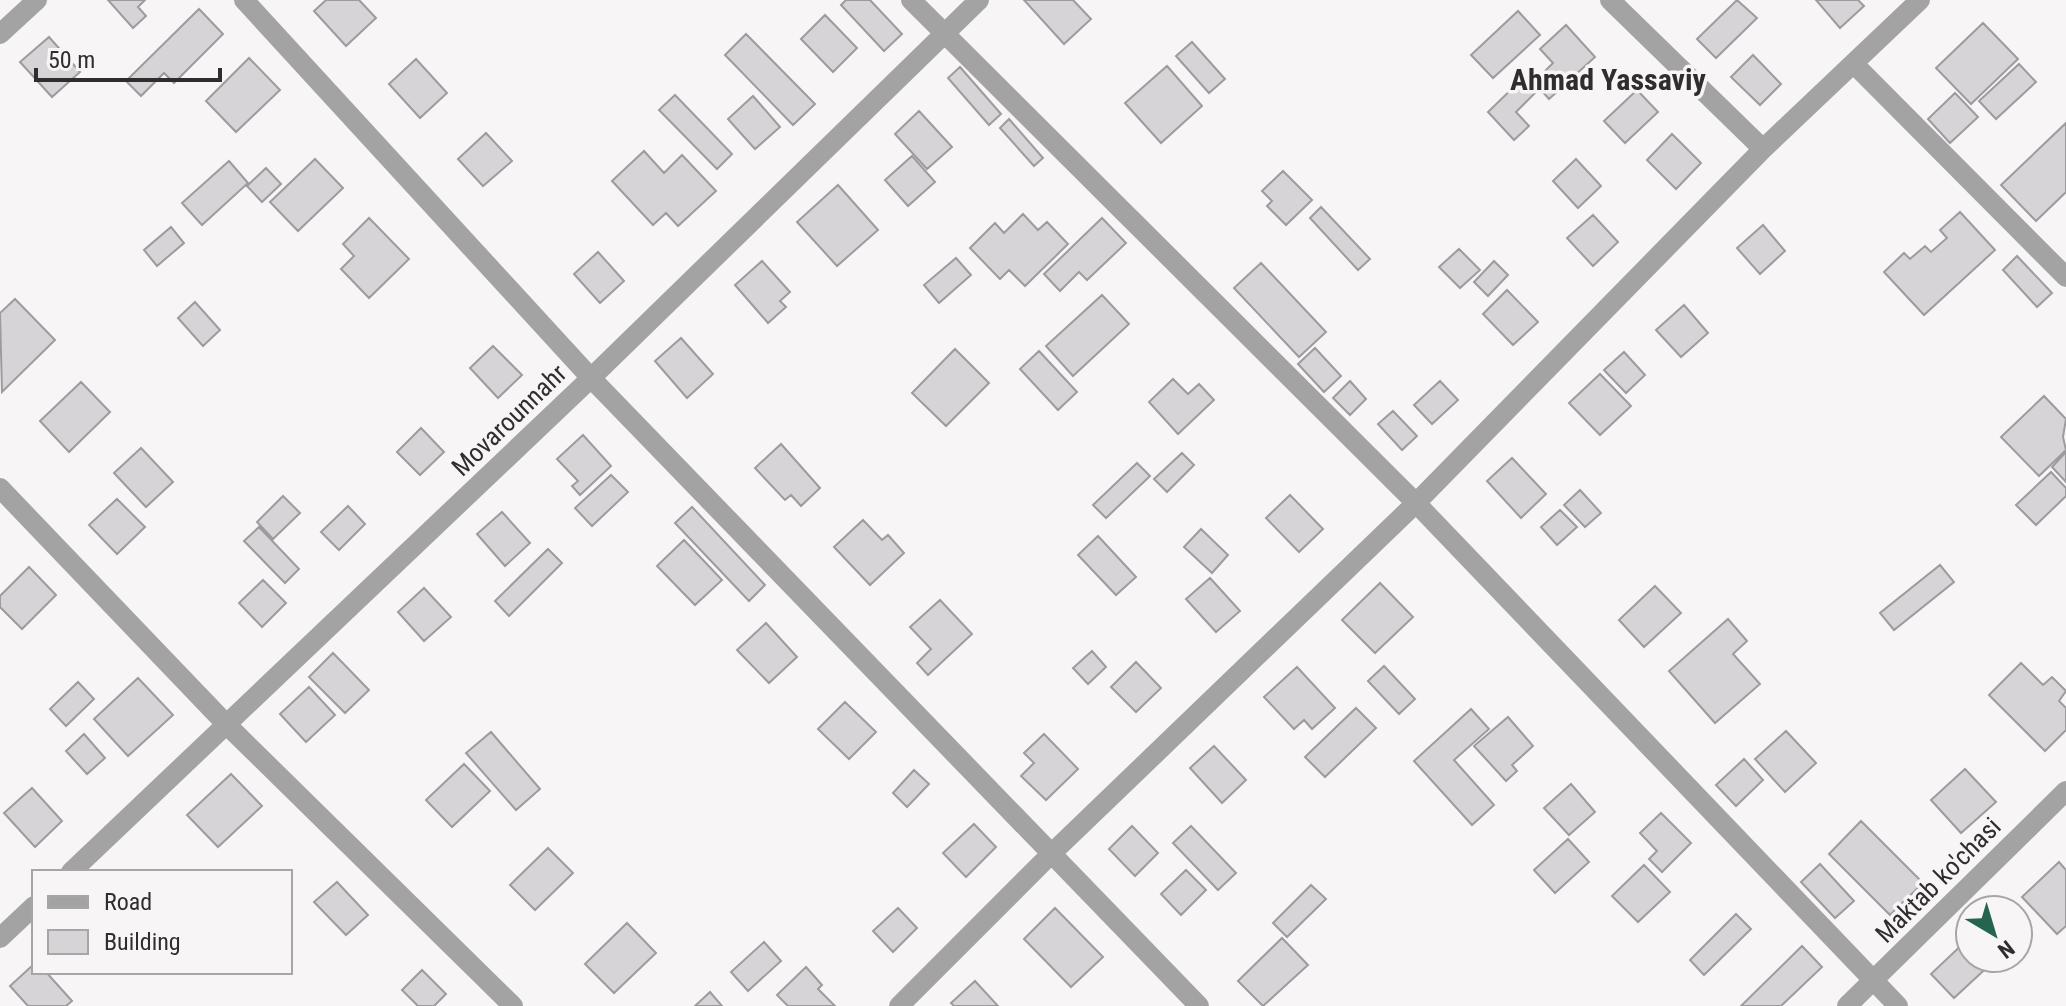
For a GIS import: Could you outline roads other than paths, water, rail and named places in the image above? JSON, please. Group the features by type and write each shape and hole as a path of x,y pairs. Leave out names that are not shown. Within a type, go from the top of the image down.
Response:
{"street":[{"path":"0,34 37,0"},
{"path":"244,0 591,378 1199,1006"},
{"path":"911,0 1416,503 1898,1006"},
{"name":"Movarounnahr","path":"73,870 591,378 979,0"},
{"path":"1610,0 1763,149"},
{"path":"899,1006 1050,855 1416,503 1763,149 1920,0"},
{"path":"1854,64 2066,277"},
{"path":"0,488 227,725 513,1006"},
{"name":"Maktab ko'chasi","path":"1847,1006 2066,791"},
{"path":"0,938 32,908"}],"district":[{"name":"Ahmad Yassaviy","path":"1608,80"}]}
